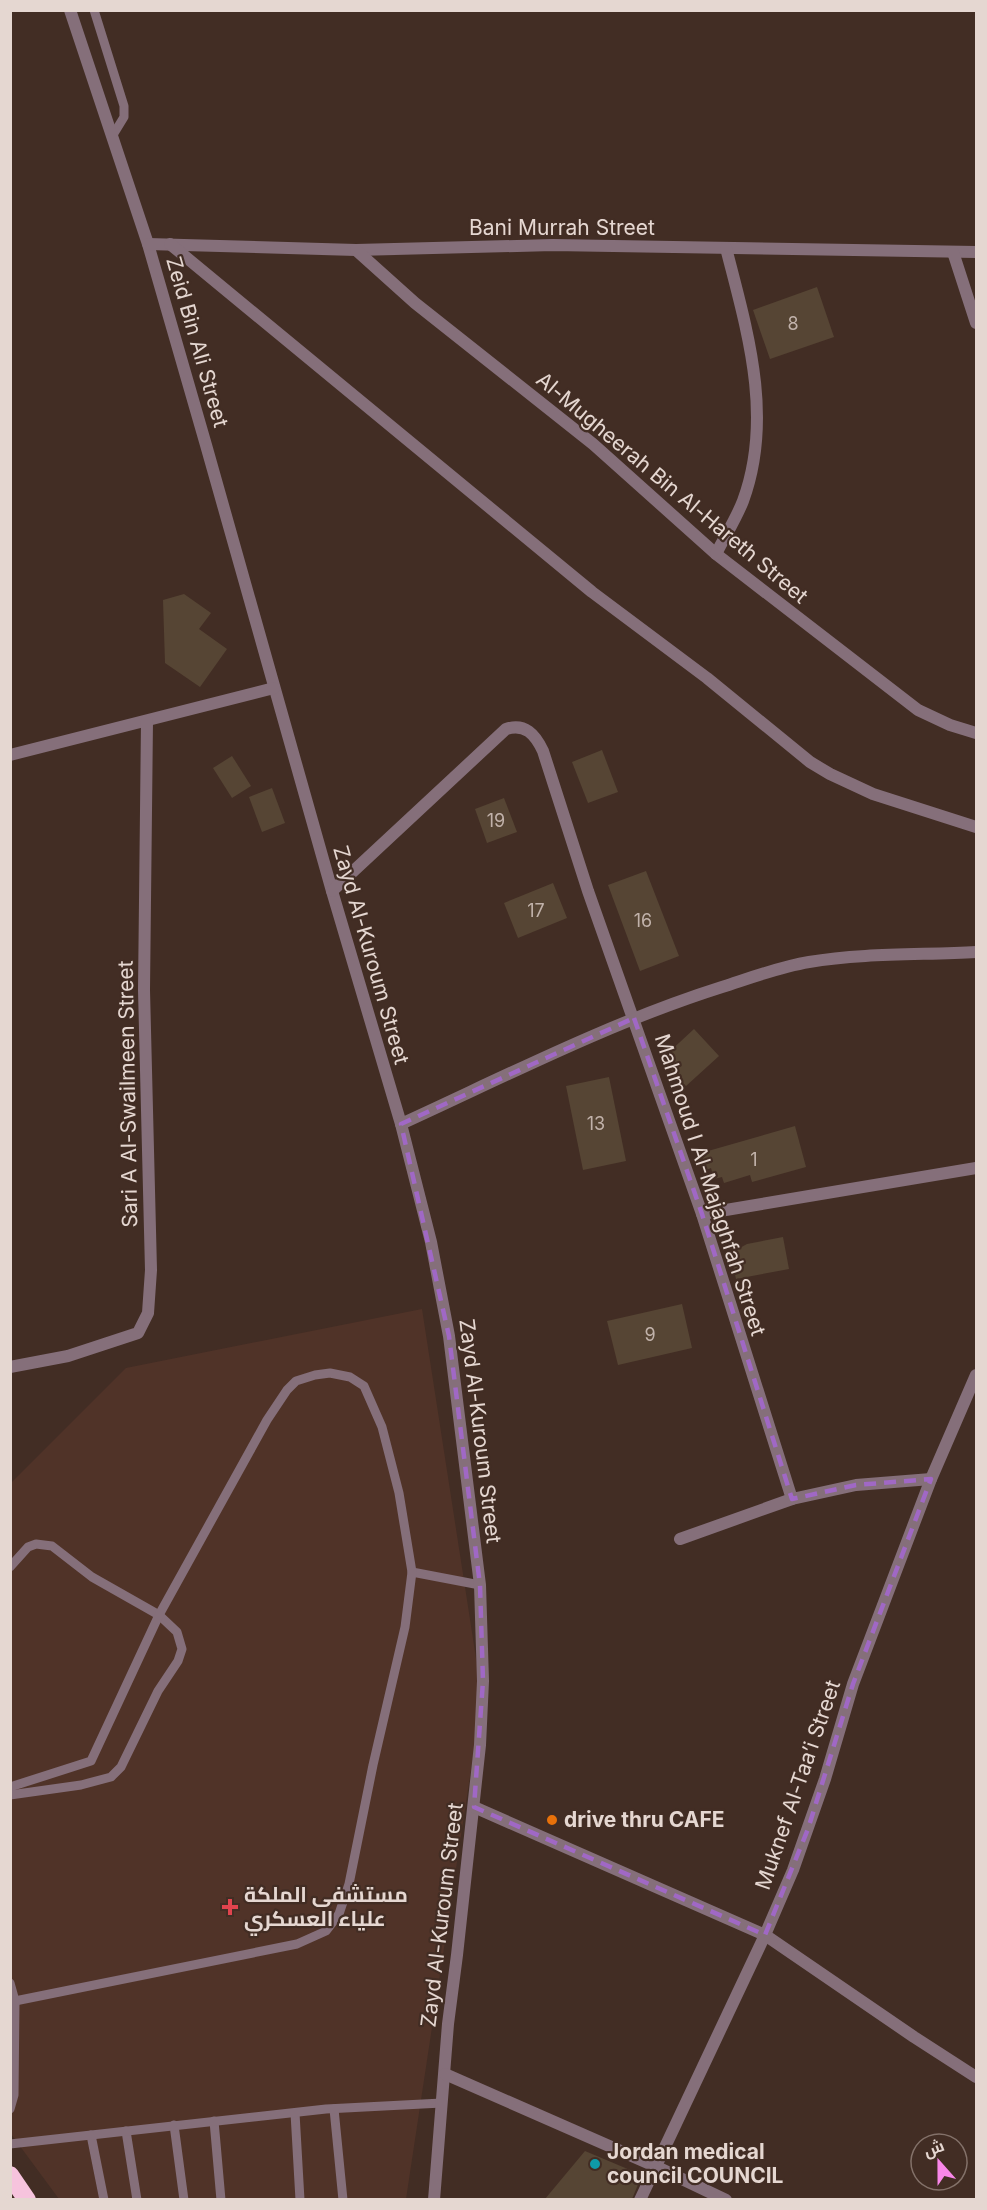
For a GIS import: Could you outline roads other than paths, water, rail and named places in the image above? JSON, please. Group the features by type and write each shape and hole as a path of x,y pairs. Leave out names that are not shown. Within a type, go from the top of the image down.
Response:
{"highway":[{"path":"10,2175 27,2199"}],"street":[{"name":"Zeid Bin Ali Street","path":"70,10 148,244 274,688"},
{"name":"Bani Murrah Street","path":"148,244 356,250 553,245 976,252"},
{"path":"170,244 592,592 707,678 810,762 873,794 976,827"},
{"path":"716,554 743,502 754,464 758,422 756,376 726,248"},
{"name":"Al-Mugheerah Bin Al-Hareth Street","path":"356,250 415,303 593,444 716,554 918,710 976,734"},
{"path":"953,252 976,323"},
{"path":"10,755 274,688"},
{"name":"Zayd Al-Kuroum Street","path":"274,688 400,1124 431,1242 449,1336 480,1585 483,1681 480,1745 448,2024 434,2199"},
{"name":"Sari A Al-Swailmeen Street","path":"10,1367 68,1356 138,1333 148,1313 151,1225 144,990 147,721"},
{"name":"Mahmoud I Al-Majaghfah Street","path":"332,891 506,729 516,726 531,733 537,739 543,750 588,891 702,1214 792,1499"},
{"path":"400,1124 633,1018 727,985 809,962 976,952"},
{"path":"702,1214 976,1168"},
{"name":"Muknef Al-Taa’i Street","path":"640,2199 765,1935 808,1829 853,1684 931,1479 976,1375"},
{"path":"681,1539 792,1499 856,1485 931,1479"},
{"path":"474,1807 765,1935 976,2077"},
{"path":"445,2074 726,2199"}],"lane":[{"path":"94,10 124,106 124,117 112,135"},
{"path":"10,1787 91,1761 159,1615 267,1420 287,1390 296,1381 330,1373 350,1377 364,1386 382,1427 399,1493 412,1572 405,1627 373,1765 349,1884 339,1914 326,1931 297,1944 15,2001"},
{"path":"10,1567 28,1547 36,1544 51,1546 92,1577 159,1615 177,1632 182,1649 178,1661 158,1691 121,1767 111,1777 81,1785 10,1795"},
{"path":"412,1572 480,1585"},
{"path":"10,1983 15,2001 12,2058 14,2095 10,2109"},
{"path":"10,2144 334,2109 442,2103"},
{"path":"334,2109 343,2199"},
{"path":"295,2113 300,2199"},
{"path":"214,2121 221,2199"},
{"path":"174,2125 184,2199"},
{"path":"126,2131 137,2199"},
{"path":"91,2135 104,2199"}],"place":[{"name":"drive thru CAFE","path":"552,1820"},
{"name":"مستشفى الملكة علياء العسكري","path":"230,1907"},
{"name":"Jordan medical council COUNCIL","path":"595,2164"}]}
